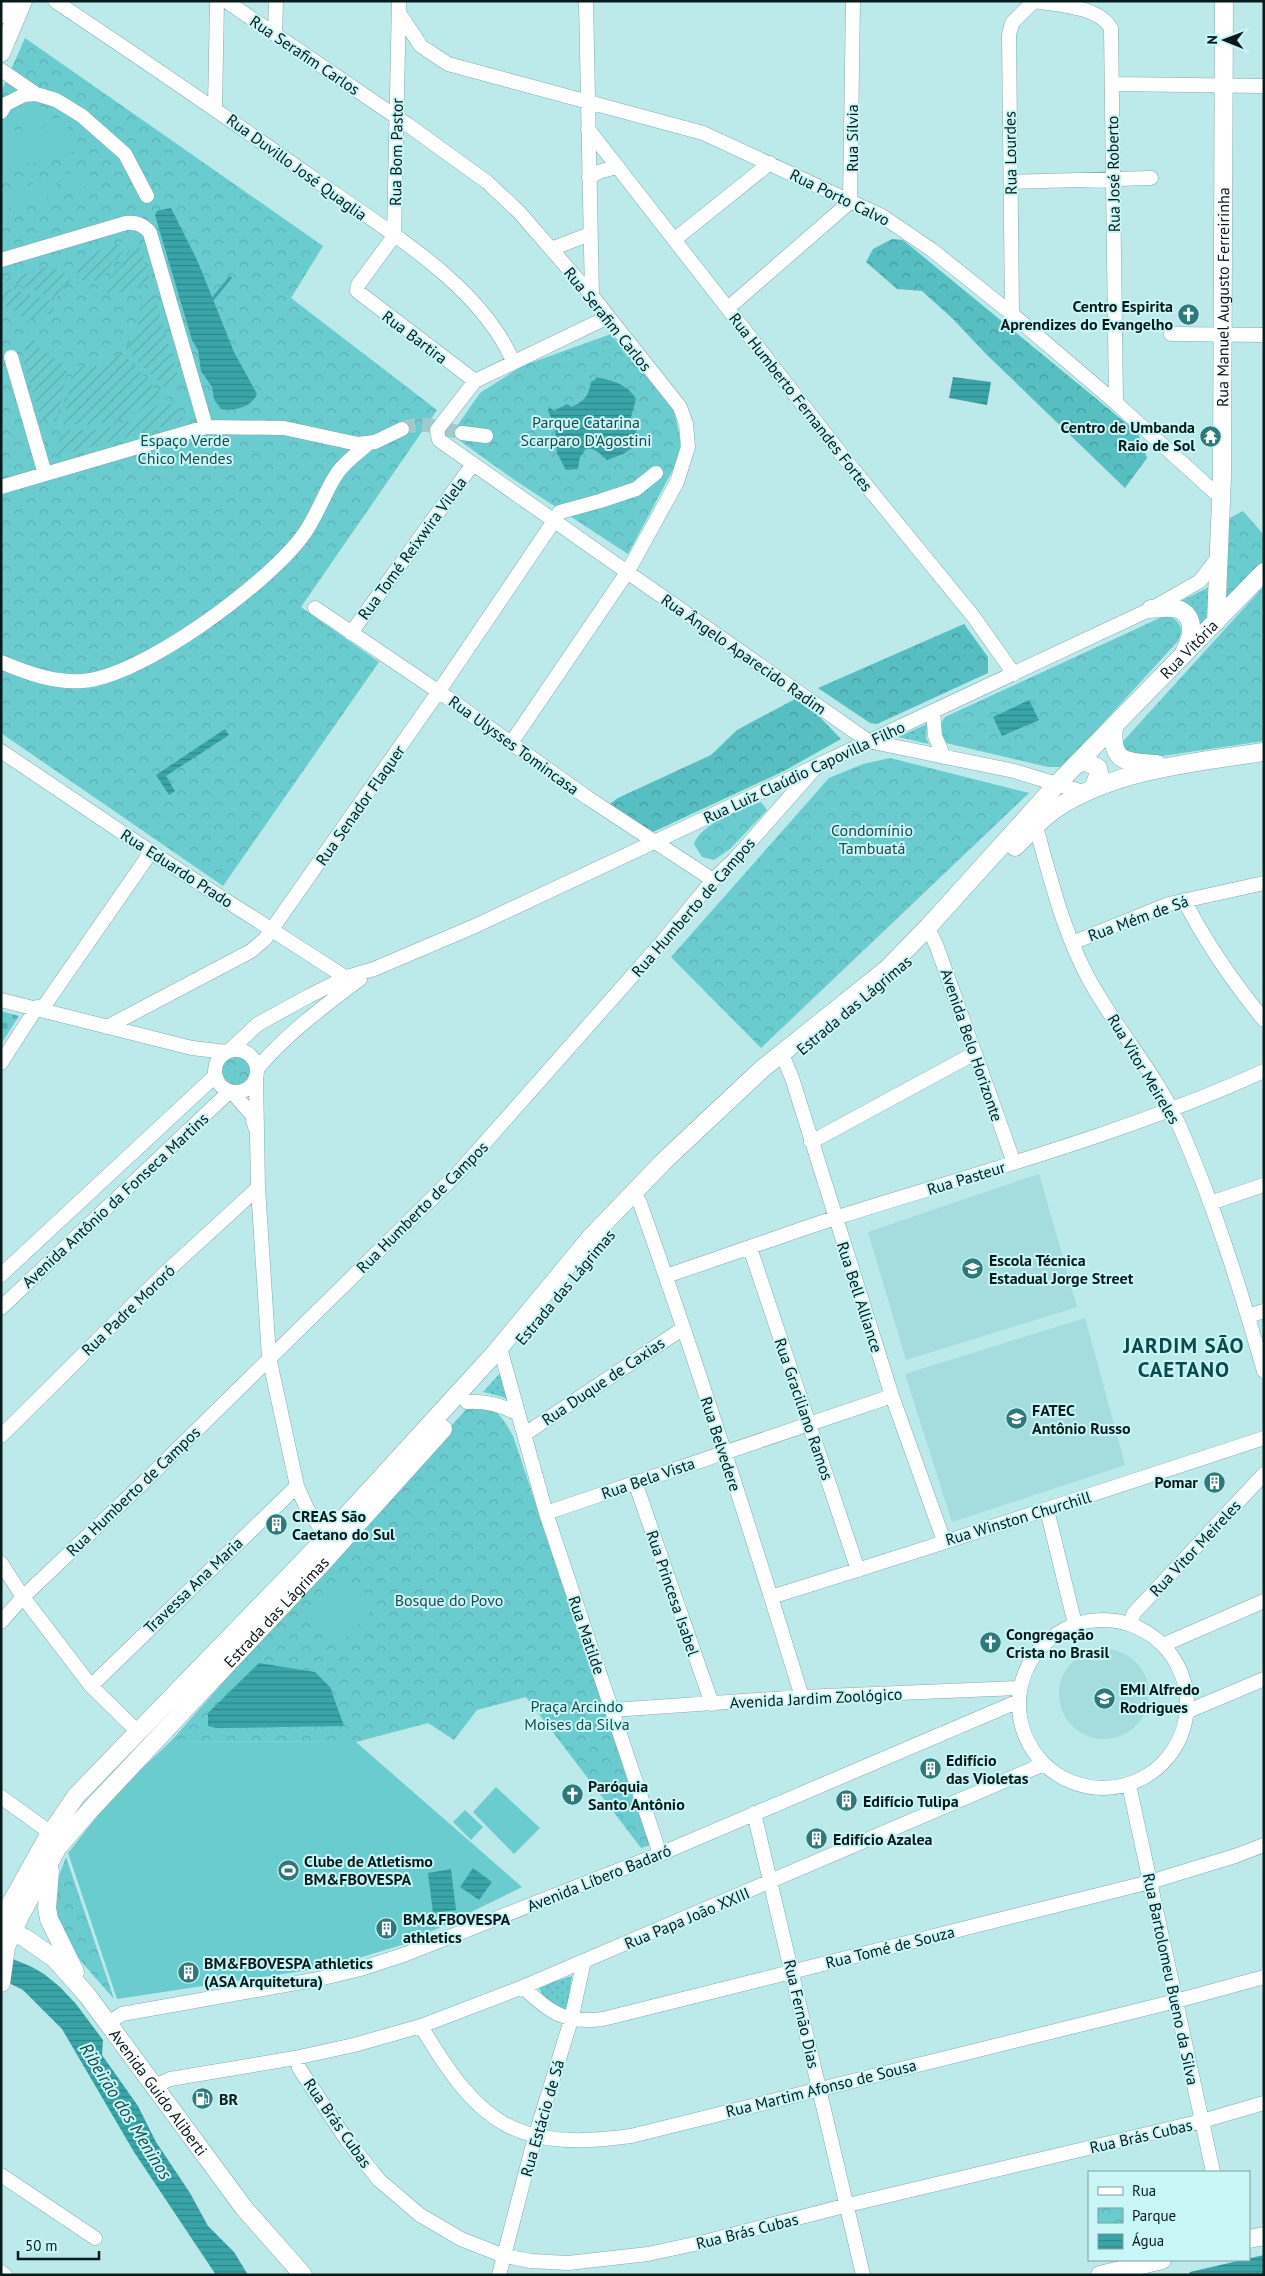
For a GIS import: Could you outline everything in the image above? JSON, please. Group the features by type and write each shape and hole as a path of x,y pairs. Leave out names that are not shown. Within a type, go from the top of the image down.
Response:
{"main road":[{"path":"1,53 23,1"},
{"name":"Rua Manuel Augusto Ferreirinha","path":"1216,622 1221,498 1224,1"},
{"name":"Rua Vitória","path":"1114,726 1264,572"},
{"path":"1151,609 1170,608 1180,610 1186,616 1191,625 1192,634 1182,657"},
{"path":"1114,726 1113,745 1117,754 1124,761 1129,763 1176,766"},
{"name":"Estrada das Lágrimas","path":"1,1983 6,1951 5,1927 25,1879 51,1833 76,1796 138,1732 332,1542 467,1402 591,1237 637,1198 705,1121 784,1058 887,981 1058,783 1114,726"},
{"name":"Estrada das Lágrimas","path":"931,931 1050,813 1088,790 1176,766 1264,752"},
{"path":"1078,763 1088,762 1098,768 1099,773 1088,790"},
{"name":"Estrada das Lágrimas","path":"5,1927 58,1847 502,1354"},
{"path":"52,1858 47,1888 48,1919 87,1995"},
{"path":"1,1893 25,1879"},
{"name":"Avenida Guido Aliberti","path":"5,1927 54,1958 87,1995 244,2208 303,2275"},
{"path":"1250,2239 1264,2236"},
{"path":"1100,2275 1158,2261"}],"street":[{"name":"Rua Duvillo José Quaglia","path":"55,1 215,108 438,269 480,310 499,333 513,362"},
{"path":"215,108 217,1"},
{"name":"Rua Serafim Carlos","path":"226,1 397,117 486,182 518,212 592,296 680,407 686,424 688,447 677,482 628,571 510,743"},
{"path":"275,34 276,1"},
{"path":"586,1 592,296"},
{"name":"Rua Sílvia","path":"850,202 853,1"},
{"name":"Rua José Roberto","path":"1035,1 1089,12 1108,23 1112,28 1116,403"},
{"name":"Rua Lourdes","path":"1012,314 1009,35 1012,23 1035,1"},
{"name":"Rua Porto Calvo","path":"399,7 421,46 448,64 588,104 703,133 882,216 909,233 1012,314 1116,403 1221,498"},
{"name":"Rua Bom Pastor","path":"394,236 399,7"},
{"path":"1,70 36,94 56,100 82,116 125,154 146,196"},
{"path":"1112,84 1264,86"},
{"path":"1,112 6,104 24,95 36,94"},
{"name":"Rua Humberto Fernandes Fortes","path":"588,129 847,462 973,616 1014,674"},
{"path":"674,240 770,163"},
{"path":"589,177 601,171 618,167"},
{"path":"1011,182 1151,178"},
{"path":"728,308 850,202"},
{"path":"1,260 126,223 145,226 150,233 206,427"},
{"path":"551,249 590,234"},
{"name":"Rua Bartira","path":"394,236 356,291 476,381"},
{"path":"476,381 608,317"},
{"path":"1171,334 1264,335"},
{"path":"11,357 45,474"},
{"name":"Rua Ângelo Aparecido Radim","path":"476,381 437,430 439,440 868,741 1014,771 1088,790"},
{"path":"1,487 206,427 302,430 358,444 369,443 402,429"},
{"path":"462,433 486,436"},
{"path":"333,439 337,446 339,470"},
{"path":"1,662 38,676 69,681 104,678 145,660 225,607 285,557 310,524 339,470 369,443"},
{"name":"Rua Tomé Reixwira Vilela","path":"351,633 473,464"},
{"path":"554,520 560,512 636,489 656,472"},
{"name":"Rua Senador Flaquer","path":"107,1027 251,950 272,930 439,691 554,520"},
{"name":"Rua Luiz Claúdio Capovilla Filho","path":"228,1051 258,1024 309,996 475,926 1151,609 1200,581 1219,556"},
{"name":"Rua Ulysses Tomincasa","path":"315,608 439,691 588,798 713,880"},
{"path":"934,712 935,736 944,757"},
{"name":"Rua Eduardo Prado","path":"1,751 151,852 350,980"},
{"name":"Rua Humberto de Campos","path":"1,1622 23,1597 142,1484 459,1172 663,941 713,880 816,767"},
{"name":"Rua Vitor Meireles","path":"1036,827 1072,943 1091,982 1117,1026 1171,1110 1210,1203 1248,1316 1264,1371"},
{"path":"1,1063 151,852"},
{"name":"Rua Mém de Sá","path":"1072,943 1138,916 1184,900 1264,884"},
{"path":"1184,900 1198,927 1218,957 1264,1020"},
{"name":"Avenida Belo Horizonte","path":"931,931 1014,1163"},
{"name":"Rua Luiz Claúdio Capovilla Filho","path":"257,1073 267,1057 321,1010 350,980"},
{"path":"309,996 321,1010"},
{"path":"1,1000 39,1008 192,1048 246,1053 253,1059 257,1073 258,1188 269,1357 297,1486 307,1510 332,1542"},
{"path":"192,1048 207,1060 221,1087 231,1092 252,1115 258,1140"},
{"path":"215,1074 217,1060 228,1051"},
{"path":"811,1142 975,1052"},
{"name":"Rua Bell Alliance","path":"784,1058 892,1396 944,1541"},
{"name":"Rua Pasteur","path":"666,1276 836,1218 1014,1163 1171,1110 1264,1071"},
{"path":"231,1092 247,1090 257,1073"},
{"name":"Avenida Antônio da Fonseca Martins","path":"1,1275 215,1074"},
{"name":"Avenida Antônio da Fonseca Martins","path":"1,1308 231,1092"},
{"path":"1210,1203 1264,1185"},
{"name":"Rua Padre Mororó","path":"1,1436 165,1273 258,1188"},
{"name":"Rua Belvedere","path":"637,1198 666,1276 802,1697"},
{"name":"Rua Graciliano Ramos","path":"750,1248 858,1570"},
{"path":"1248,1316 1264,1311"},
{"name":"Rua Duque de Caxias","path":"525,1434 682,1328"},
{"name":"Rua Matilde","path":"502,1354 546,1513 660,1854"},
{"name":"Rua Bela Vista","path":"546,1513 892,1396"},
{"path":"467,1402 484,1401 518,1414"},
{"name":"Rua Winston Churchill","path":"771,1597 1047,1510 1264,1438"},
{"name":"Rua Vitor Meireles","path":"1130,1624 1134,1613 1264,1474"},
{"name":"Rua Princesa Isabel","path":"635,1482 712,1704"},
{"name":"Travessa Ana Maria","path":"91,1686 297,1486"},
{"path":"1047,1510 1076,1624"},
{"path":"1,1563 23,1597 91,1686 138,1732"},
{"path":"1163,1645 1264,1601"},
{"path":"1103,1619 1130,1624 1146,1631 1163,1645 1174,1658 1184,1679 1187,1702 1185,1725 1176,1747 1162,1765 1143,1779 1129,1785 1100,1789 1079,1786 1060,1777 1044,1764 1030,1746 1021,1724 1019,1694 1030,1663 1046,1642 1060,1632 1076,1624 1103,1619"},
{"path":"1186,1712 1264,1679"},
{"name":"Avenida Jardim Zoológico","path":"612,1710 802,1697 1019,1694"},
{"name":"Avenida Líbero Badaró","path":"107,2024 122,2014 236,1995 360,1969 406,1954 660,1854 1019,1694"},
{"name":"Rua Papa João XXIII","path":"155,2086 170,2079 323,2052 420,2026 523,1987 1044,1764"},
{"name":"Rua Bartolomeu Bueno da Silva","path":"1129,1785 1213,2171"},
{"path":"1,1797 51,1833"},
{"name":"Rua Fernão Dias","path":"754,1813 863,2275"},
{"name":"Rua Tomé de Souza","path":"523,1987 556,2014 571,2020 584,2022 603,2019 1150,1882 1235,1856 1264,1845"},
{"name":"Rua Estácio de Sá","path":"500,2275 535,2137 571,2020 584,1961"},
{"name":"Rua Martim Afonso de Sousa","path":"420,2026 458,2083 501,2122 535,2137 561,2141 592,2142 631,2136 1176,2002 1264,1977"},
{"name":"Rua Papa João XXIII","path":"264,2063 299,2068 323,2052"},
{"name":"Rua Brás Cubas","path":"299,2068 346,2139 379,2180 420,2215 461,2239 504,2256 531,2261 568,2263 648,2254 1202,2121 1264,2103"},
{"path":"1,2175 95,2238"},
{"path":"1,2272 6,2275"}],"shaded area":[{"name":"Escola Técnica Estadual Jorge Street","path":"1039,1174 1077,1307 906,1360 868,1232"},
{"name":"FATEC Antônio Russo","path":"1085,1318 1125,1465 952,1522 905,1374"},
{"name":"EMI Alfredo Rodrigues","path":"1104,1649 1121,1652 1136,1662 1146,1677 1149,1694 1146,1711 1136,1726 1121,1736 1104,1739 1087,1736 1072,1726 1062,1711 1059,1694 1062,1677 1072,1662 1087,1652"}],"green space":[{"name":"Espaço Verde Chico Mendes","path":"25,38 323,246 291,298 437,410 301,607 379,662 223,886 1,733 1,92"},
{"path":"39,101 44,119 11,128 6,111"},
{"path":"64,116 75,151 53,158 42,122"},
{"path":"40,123 50,158 29,165 18,130"},
{"path":"16,130 27,165 5,172 1,161 1,134"},
{"path":"88,167 93,184 66,192 61,176"},
{"path":"54,177 59,194 32,202 27,186"},
{"path":"20,188 25,204 1,211 1,193"},
{"path":"892,239 903,240 1138,433 1147,458 1125,488 922,291 897,289 866,262 873,249"},
{"path":"132,240 116,261 114,260 99,284 94,280 79,280 76,271 82,265 83,255"},
{"path":"138,241 151,283 110,296 103,287 118,270 121,266 120,264"},
{"path":"53,265 60,272 68,273 70,282 62,288 56,298 4,280"},
{"path":"2,286 54,302 53,313 26,321 14,310 7,308"},
{"path":"153,292 178,376 167,390 126,349 140,318 139,297"},
{"path":"29,332 45,352 56,360 68,365 57,422 41,419 23,359"},
{"name":"Parque Catarina Scarparo D'Agostini","path":"611,334 674,410 681,443 676,464 628,554 516,481 456,438 455,429 480,393 522,366"},
{"path":"122,353 162,395 128,416 115,420 90,425 63,423 74,366 98,366"},
{"path":"166,399 186,420 55,457 61,429 90,430 117,425 142,415"},
{"path":"1243,511 1264,535 1264,562 1223,605 1226,520"},
{"path":"1264,586 1264,741 1129,761 1117,748"},
{"path":"1209,587 1208,616 1200,629 1185,603 1181,601"},
{"path":"1164,616 1170,616 1179,624 1181,633 1178,641 1063,767 1048,767 946,743 944,740 940,727 945,717"},
{"path":"964,624 988,657 988,673 877,724 870,723 818,688"},
{"path":"797,698 810,707 841,739 784,771 653,832 607,806 618,798 711,755 737,730"},
{"path":"927,724 926,738 929,744 898,737"},
{"name":"Condomínio Tambuatá","path":"890,758 1029,793 761,1048 671,957 829,778 863,764"},
{"path":"761,802 767,810 730,849 714,860 702,857 694,844 698,836 723,818"},
{"path":"1,1011 19,1016 1,1044"},
{"path":"236,1055 248,1059 252,1071 248,1083 236,1087 224,1083 220,1071 224,1059"},
{"path":"501,1372 510,1402 503,1397 483,1392"},
{"name":"Bosque do Povo","path":"469,1406 485,1407 496,1412 513,1436 651,1845 641,1848 526,1697 477,1710 454,1740 428,1723 356,1742 171,1741"},
{"path":"337,1580 370,1612 342,1642 308,1609"},
{"name":"Clube de Atletismo BM&FBOVESPA","path":"171,1741 356,1742 522,1887 408,1943 329,1967 117,1999 68,1853 115,1794"},
{"path":"496,1787 540,1828 514,1854 473,1812"},
{"path":"465,1810 483,1827 471,1840 453,1822"},
{"path":"66,1857 114,1999 70,1947 57,1923 53,1905 57,1884"},
{"path":"572,1976 567,2010 547,2001 538,1987"}],"water":[{"path":"171,208 198,262 234,352 257,394 251,403 242,408 221,409 214,399 212,387 201,371 198,350 192,340 155,215 157,211"},
{"path":"953,377 991,382 987,405 949,398"},
{"path":"597,378 624,386 633,394 636,399 630,421 640,438 640,443 623,454 607,460 595,450 586,449 580,457 578,469 566,470 557,453 555,427 548,411 549,407 554,411 567,404 572,407 576,405 585,398 591,382"},
{"path":"1029,700 1039,720 1002,736 993,717"},
{"path":"225,729 229,735 166,776 175,791 169,795 156,775"},
{"path":"259,1663 315,1672 330,1687 344,1726 217,1728 208,1726 208,1713"},
{"path":"473,1868 492,1882 479,1900 460,1887"},
{"path":"451,1869 456,1910 433,1913 428,1873"},
{"name":"Ribeirão dos Meninos","path":"1,1954 44,1974 76,2004 103,2040 102,2055 138,2106 156,2142 190,2193 208,2226 234,2252 248,2275 216,2275 134,2152 62,2029 23,1990 1,1979"},
{"path":"1264,2255 1264,2275 1188,2275 1190,2272 1238,2261 1250,2261 1250,2258"}],"waterway":[{"path":"212,300 230,278"}],"tunnel":[{"path":"402,429 409,426 424,425 462,433"}],"place":[{"name":"Centro Espirita Aprendizes do Evangelho","path":"1189,315"},
{"name":"Centro de Umbanda Raio de Sol","path":"1211,436"},
{"name":"Escola Técnica Estadual Jorge Street","path":"973,1269"},
{"name":"FATEC Antônio Russo","path":"1016,1419"},
{"name":"Pomar","path":"1214,1482"},
{"name":"CREAS São Caetano do Sul","path":"276,1525"},
{"name":"Congregação Crista no Brasil","path":"990,1643"},
{"name":"EMI Alfredo Rodrigues","path":"1104,1698"},
{"name":"Edifício das Violetas","path":"930,1769"},
{"name":"Paróquia Santo Antônio","path":"572,1795"},
{"name":"Edifício Tulipa","path":"847,1801"},
{"name":"Edifício Azalea","path":"817,1839"},
{"name":"Clube de Atletismo BM&FBOVESPA","path":"288,1870"},
{"name":"BM&FBOVESPA athletics","path":"387,1928"},
{"name":"BM&FBOVESPA athletics (ASA Arquitetura)","path":"188,1972"},
{"name":"BR","path":"203,2099"}],"district":[{"name":"JARDIM SÃO CAETANO","path":"1184,1357"}],"park label":[{"name":"Praça Arcindo Moises da Silva","path":"577,1715"}]}
